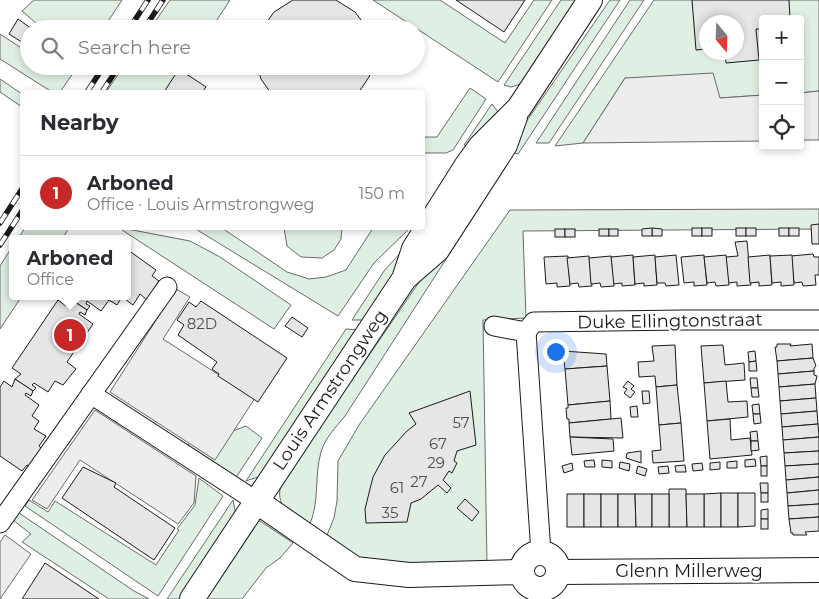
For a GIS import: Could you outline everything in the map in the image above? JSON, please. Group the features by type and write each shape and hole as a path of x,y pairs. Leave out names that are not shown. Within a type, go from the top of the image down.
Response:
{"street":[{"name":"Louis Armstrongweg","path":"192,599 404,279 414,249 467,165 480,147 518,108 590,0"},
{"path":"0,523 167,287"},
{"name":"Duke Ellingtonstraat","path":"526,332 534,322 819,320"},
{"path":"494,326 526,332 541,553"},
{"path":"91,394 256,501 356,569 409,575 522,572"},
{"path":"541,553 549,555 555,561 559,572 553,585 540,594 527,584 522,576 522,572 524,562 529,557 541,553"},
{"name":"Glenn Millerweg","path":"559,572 819,570"}],"green space":[{"path":"34,0 122,0 109,20 32,20 22,11"},
{"path":"170,0 230,0 217,20 156,20"},
{"path":"373,0 440,0 505,43 534,0 552,0 498,82 425,34 425,20 403,20"},
{"path":"561,0 576,0 521,84 511,87 504,85"},
{"path":"610,0 620,0 518,154 506,151"},
{"path":"630,0 644,0 549,143 536,143"},
{"path":"654,0 819,0 819,91 804,93 804,15 759,15 759,95 720,98 625,78 583,143 555,146"},
{"path":"0,34 20,47 20,72 0,59"},
{"path":"25,75 72,75 61,90 49,90"},
{"path":"118,75 180,75 169,90 107,90"},
{"path":"0,79 20,93 20,106 0,92"},
{"path":"470,88 486,99 453,150 446,153 425,153 425,137 437,137"},
{"path":"492,104 498,112 497,117 474,148 464,145"},
{"path":"472,205 481,205 345,416 325,442 319,461 315,508 309,526 285,508 280,498 282,482"},
{"path":"819,209 819,229 523,231 526,318 483,320 487,565 393,566 356,559 327,535 334,518 337,501 338,461 359,425 510,210"},
{"path":"24,230 68,230 65,235 21,235"},
{"path":"122,230 132,230 190,241 220,257 291,305 274,329"},
{"path":"197,230 225,230 287,272 309,279 326,277 346,270 372,230 408,230 374,263 338,316"},
{"path":"284,230 342,230 341,239 334,250 322,258 301,257 287,246"},
{"path":"411,241 366,320 352,320 384,271"},
{"path":"9,252 9,300 19,300 0,329 0,266"},
{"path":"346,329 360,330 266,471 258,477 246,481"},
{"path":"246,426 262,438 235,479 187,447 189,443 225,434"},
{"path":"199,478 223,496 158,596 25,506 29,500 48,512 55,501 156,565 179,530 177,529 195,505"},
{"path":"233,500 235,515 181,599 167,599"},
{"path":"19,513 134,591 149,599 109,599 22,542 31,534 13,520"},
{"path":"256,521 260,521 293,543 280,558 266,568 242,599 202,599"}],"shaded area":[{"path":"713,73 720,98 759,95 759,141 583,143 625,78"},
{"path":"819,91 819,140 804,140 804,93"},
{"path":"176,289 190,297 163,339 255,398 215,460 110,392"},
{"path":"95,410 196,476 194,503 178,524 80,460 47,509 32,500"},
{"path":"5,535 31,554 0,599 0,542"}],"building":[{"path":"293,0 336,0 355,12 361,20 268,20 274,12"},
{"path":"456,0 525,0 504,32"},
{"path":"692,0 789,0 790,15 759,15 759,29 756,29 759,60 726,63 726,60 744,60 744,15 699,15 699,50 696,50"},
{"path":"18,19 20,20 20,41 9,34"},
{"path":"175,75 188,75 206,87 204,90 165,90"},
{"path":"260,75 370,75 360,90 269,90"},
{"path":"819,224 819,244 812,244 811,225"},
{"path":"652,228 662,229 662,236 652,236"},
{"path":"652,228 652,236 642,236 642,229"},
{"path":"692,228 702,228 702,236 692,236"},
{"path":"702,228 712,228 712,236 702,236"},
{"path":"736,228 746,228 746,236 736,236"},
{"path":"746,228 756,228 756,236 746,236"},
{"path":"779,228 789,228 789,236 779,236"},
{"path":"789,228 799,228 799,236 789,236"},
{"path":"555,229 565,229 565,237 555,237"},
{"path":"565,229 575,229 575,237 565,237"},
{"path":"599,229 609,229 609,236 599,236"},
{"path":"609,229 618,229 618,236 609,236"},
{"path":"747,241 751,285 737,286 737,282 728,283 726,257 738,256 735,242"},
{"path":"131,252 156,270 152,276 159,281 147,300 140,294 133,305 126,300 131,300"},
{"path":"813,254 814,257 819,257 819,275 815,275 816,285 803,286 802,282 794,283 791,256"},
{"path":"633,255 635,285 622,286 622,283 613,284 611,257"},
{"path":"655,255 657,285 644,286 644,283 635,284 633,257"},
{"path":"676,255 679,285 666,286 665,283 657,283 655,257"},
{"path":"704,255 707,285 694,286 694,282 684,283 681,257"},
{"path":"726,255 729,285 716,286 715,282 707,283 704,257"},
{"path":"770,255 772,285 759,286 759,282 750,283 748,257"},
{"path":"792,255 794,285 781,286 781,282 772,283 770,256"},
{"path":"568,256 570,286 557,287 557,283 546,284 544,257"},
{"path":"589,256 592,286 579,287 578,283 570,284 567,258"},
{"path":"611,256 614,286 601,287 600,283 591,284 589,258"},
{"path":"58,300 66,306 68,300 72,300 87,310 85,315 80,312 79,314 93,324 67,362 76,369 63,385 55,381 48,392 34,383 32,385 36,388 33,391 15,379 21,374 12,368"},
{"path":"72,300 109,300 101,311 87,301 86,304 90,306 87,310"},
{"path":"109,300 120,300 117,305"},
{"path":"201,301 287,358 258,402 218,376 219,374 212,369 217,362 178,335 184,325 177,320 189,302 196,307"},
{"path":"292,317 308,328 302,337 285,326"},
{"path":"777,344 791,344 790,346 812,344 813,358 777,361 775,347 777,347"},
{"path":"675,345 677,385 656,387 655,376 639,377 638,362 654,361 652,346"},
{"path":"723,345 725,365 744,363 745,380 704,383 701,346"},
{"path":"563,351 606,354 607,366 565,369"},
{"path":"755,351 756,361 749,362 748,352"},
{"path":"813,358 816,366 814,371 778,374 777,361"},
{"path":"756,361 757,371 749,371 749,362"},
{"path":"607,366 610,401 568,405 565,369"},
{"path":"814,371 814,375 817,376 815,384 779,387 778,374"},
{"path":"750,378 757,378 758,388 751,388"},
{"path":"15,379 33,391 31,396 26,393 25,395 39,405 32,416 39,421 34,429 46,436 39,446 45,451 34,469 27,465 22,471 0,456 0,387 4,381 12,387"},
{"path":"628,381 634,386 631,389 635,392 630,398 624,393 627,389 623,387"},
{"path":"726,381 728,402 747,401 748,417 707,421 704,383"},
{"path":"815,384 816,398 780,401 779,387"},
{"path":"677,385 681,423 659,425 656,387"},
{"path":"751,388 758,388 759,397 752,397"},
{"path":"470,391 476,445 457,451 454,461 457,463 452,473 449,471 443,480 451,488 447,493 438,485 421,499 411,503 407,522 366,523 365,509 373,477 385,455 416,424 409,413"},
{"path":"642,391 649,391 650,403 643,404"},
{"path":"816,398 817,411 781,414 780,401"},
{"path":"610,401 611,419 569,423 569,419 567,419 566,408 568,408 568,405"},
{"path":"759,404 760,414 753,414 752,405"},
{"path":"637,406 638,417 631,417 630,407"},
{"path":"817,411 818,424 782,427 781,414"},
{"path":"753,414 760,414 761,423 754,424"},
{"path":"621,418 623,438 570,437 569,423"},
{"path":"730,419 731,440 750,438 752,455 710,459 707,421"},
{"path":"681,423 684,461 653,463 652,451 661,450 659,425"},
{"path":"818,424 819,437 783,440 782,427"},
{"path":"757,431 758,441 751,441 750,432"},
{"path":"570,437 613,439 614,451 572,455"},
{"path":"819,437 819,451 784,453 783,440"},
{"path":"751,441 758,441 759,450 751,451"},
{"path":"641,451 641,463 626,458 627,453"},
{"path":"819,451 819,464 785,466 784,453"},
{"path":"767,456 767,466 761,466 760,457"},
{"path":"755,459 756,466 745,467 745,460"},
{"path":"594,460 595,467 585,467 584,461"},
{"path":"602,460 612,461 612,468 602,467"},
{"path":"737,461 737,468 727,468 727,462"},
{"path":"620,462 630,464 629,471 619,468"},
{"path":"720,462 720,469 710,470 710,463"},
{"path":"572,463 573,470 564,473 562,466"},
{"path":"702,463 703,470 693,471 692,464"},
{"path":"819,464 819,477 786,480 785,466"},
{"path":"685,465 686,472 676,472 675,466"},
{"path":"638,466 647,469 645,476 636,473"},
{"path":"668,466 669,473 659,474 658,467"},
{"path":"761,466 767,466 767,476 761,476"},
{"path":"83,467 116,483 114,487 175,528 154,560 62,498"},
{"path":"819,477 819,490 787,493 786,480"},
{"path":"760,483 768,483 768,493 761,493"},
{"path":"669,489 686,489 687,527 669,527"},
{"path":"819,490 819,504 788,506 787,493"},
{"path":"721,493 721,527 704,527 704,494"},
{"path":"721,493 738,493 738,527 721,527"},
{"path":"738,493 755,493 755,526 738,527"},
{"path":"761,493 768,493 768,502 761,502"},
{"path":"567,494 584,494 584,527 567,527"},
{"path":"584,494 601,494 601,527 584,527"},
{"path":"601,494 618,494 618,527 601,527"},
{"path":"618,494 635,494 636,527 618,527"},
{"path":"635,494 652,494 652,527 636,527"},
{"path":"652,494 669,494 669,527 652,527"},
{"path":"686,494 704,494 704,527 687,527"},
{"path":"465,499 479,512 472,521 457,508"},
{"path":"819,504 819,517 789,519 788,506"},
{"path":"768,509 768,519 761,519 761,510"},
{"path":"819,517 819,531 805,532 807,535 793,535 791,533 789,519"},
{"path":"761,519 768,519 768,529 761,529"},
{"path":"45,563 99,599 22,599"}],"railway":[{"path":"135,20 148,0"},
{"path":"150,20 163,0"},
{"path":"88,90 98,75"},
{"path":"103,90 113,75"},
{"path":"0,223 20,192"},
{"path":"0,245 20,214"}],"place":[{"name":"Arboned","path":"70,335"}]}
